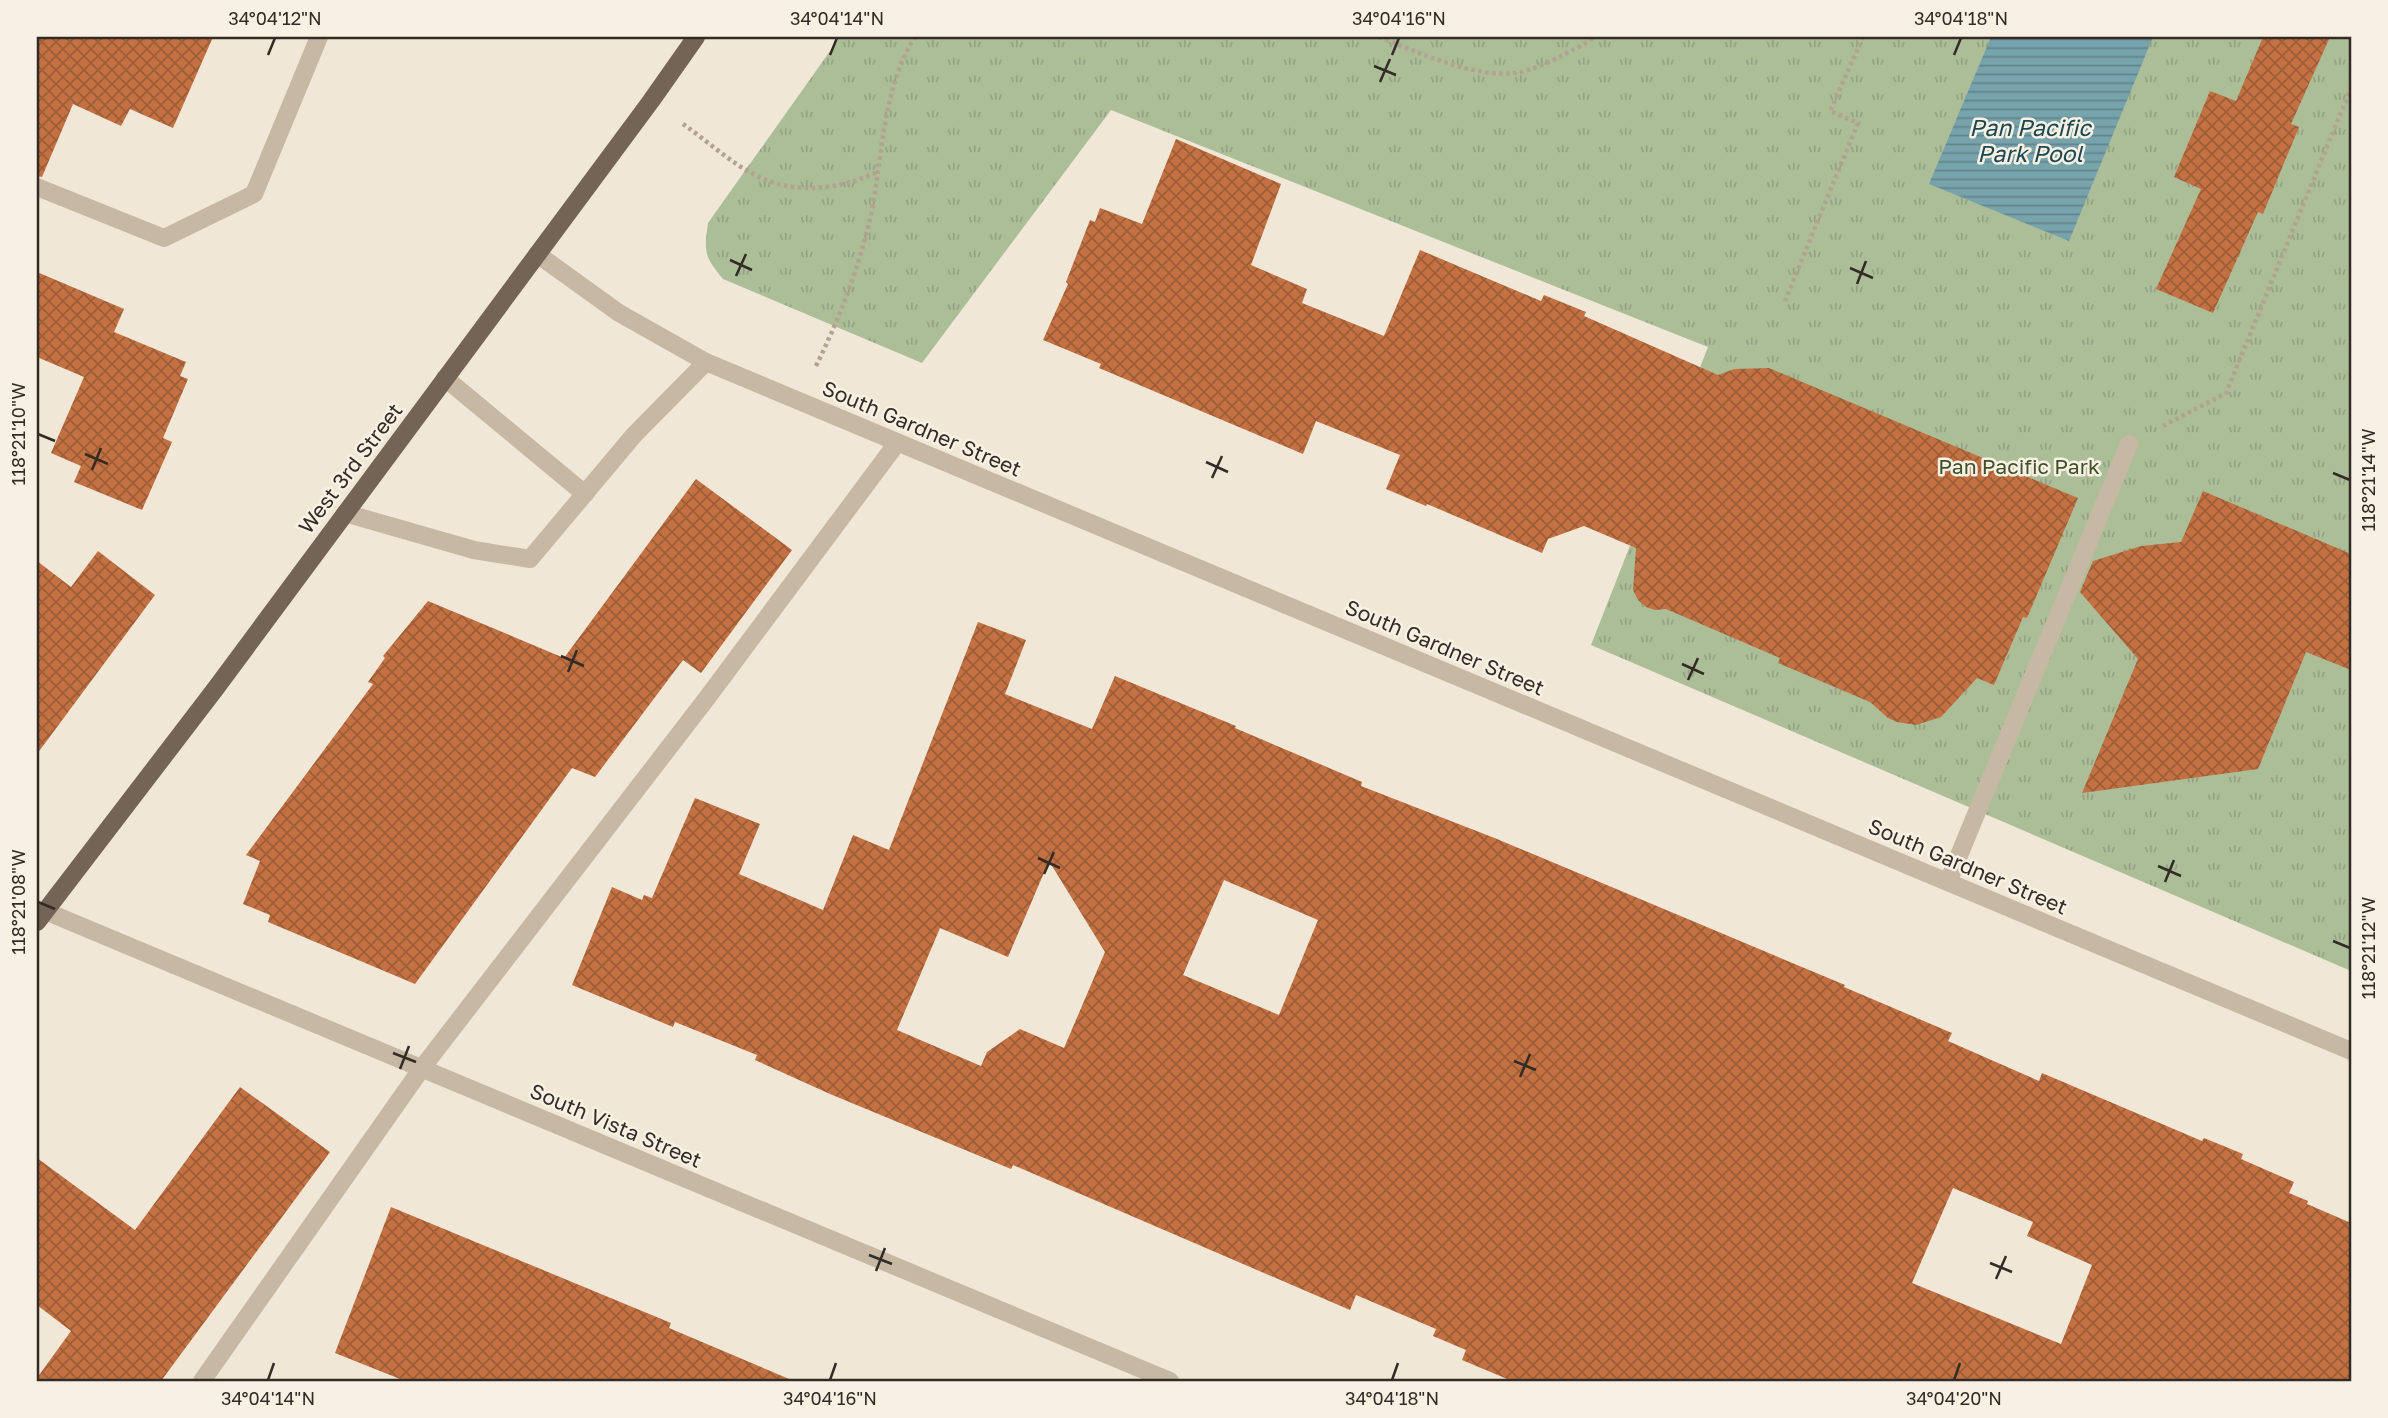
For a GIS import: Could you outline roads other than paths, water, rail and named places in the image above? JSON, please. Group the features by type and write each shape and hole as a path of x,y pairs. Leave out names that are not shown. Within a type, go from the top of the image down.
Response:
{"main road":[{"name":"West 3rd Street","path":"41,917 216,688 651,101 695,37"}],"street":[{"path":"37,187 164,238 254,194 318,37"},
{"name":"South Gardner Street","path":"537,254 619,313 706,362 2351,1051"},
{"path":"345,513 474,550 530,559 634,435 706,362"},
{"path":"445,378 585,494"},
{"path":"202,1381 422,1069 699,709 897,443"},
{"path":"1948,882 2129,444"},
{"name":"South Vista Street","path":"41,917 422,1069 1170,1381"}],"water":[{"name":"Pan Pacific Park Pool","path":"1991,37 2153,37 2069,241 1929,184"}],"park label":[{"name":"Pan Pacific Park","path":"2019,466"}]}
